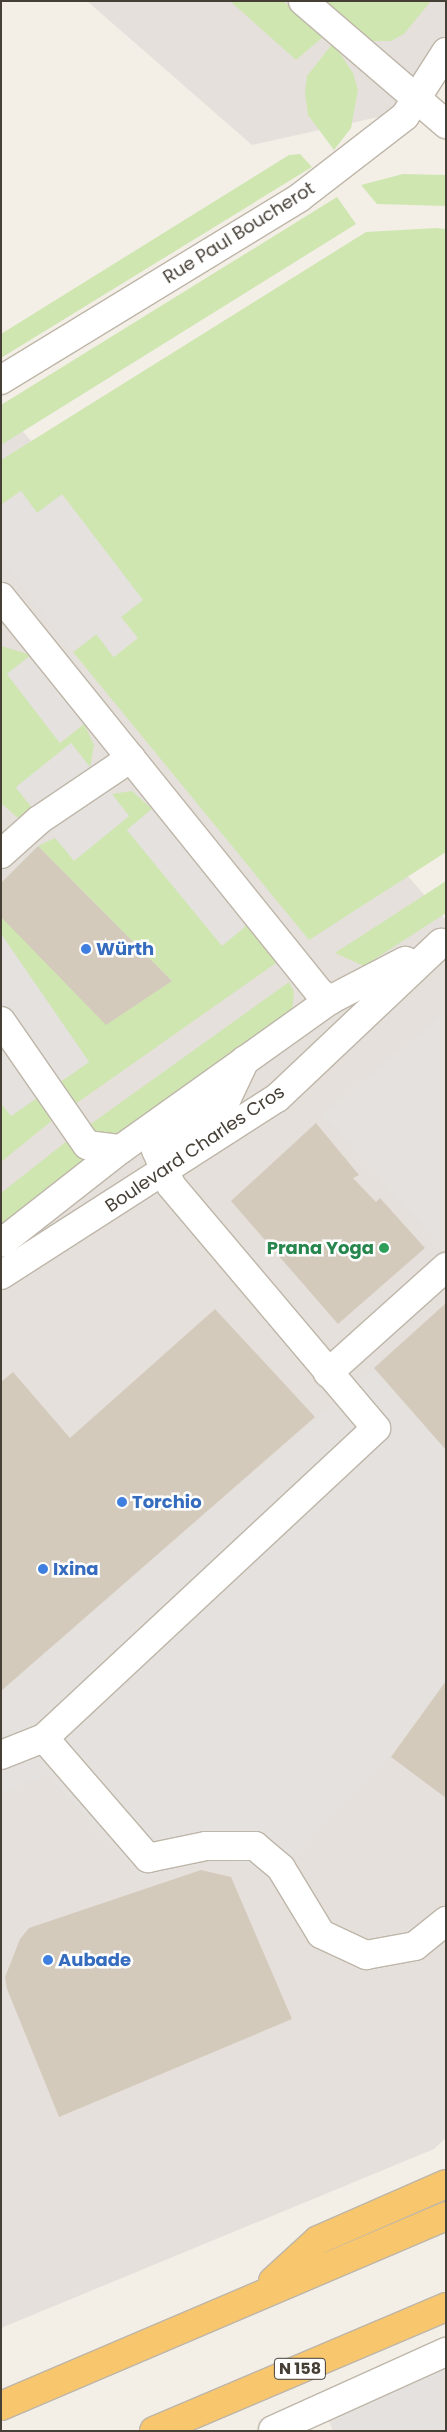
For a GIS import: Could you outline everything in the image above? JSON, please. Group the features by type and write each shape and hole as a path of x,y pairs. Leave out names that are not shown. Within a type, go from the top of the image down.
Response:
{"highway":[{"path":"258,2294 318,2240 446,2184"},
{"path":"1,2406 258,2294 446,2216"},
{"name":"N 158","path":"154,2431 446,2306"}],"street":[{"path":"303,1 446,124"},
{"name":"Rue Paul Boucherot","path":"1,380 299,198 405,116 446,52"},
{"path":"4,606 330,1000"},
{"path":"1,854 39,820 130,758"},
{"name":"Boulevard Charles Cros","path":"1,1243 121,1149 330,1000 443,941"},
{"name":"Boulevard Charles Cros","path":"1,1275 166,1172 277,1098 443,941"},
{"path":"1,1021 87,1145 121,1149"},
{"path":"1,1756 44,1738 376,1428 191,1209 166,1172 156,1150 227,1098 245,1060"},
{"path":"328,1373 446,1267"},
{"path":"44,1738 148,1858 206,1846 255,1846 281,1868 320,1934 366,1955 415,1946 446,1921"},
{"path":"273,2430 446,2352"}],"shaded area":[{"path":"87,1 446,1 446,64 401,112 252,145"},
{"path":"1,406 446,920 446,2138 434,2149 1,2328"},
{"path":"21,491 37,513 62,494 143,600 121,617 138,638 114,657 96,634 73,652 1,559 1,505"},
{"path":"31,655 84,724 60,743 7,674"},
{"path":"71,743 129,816 74,861 16,787"},
{"path":"152,809 247,925 222,946 127,830"},
{"path":"1,934 89,1062 11,1116 1,1103"},
{"path":"446,1012 446,1251 323,1115"},
{"path":"374,1368 446,1450 446,1680 387,1760 269,1879 247,1864 228,1860 198,1862 142,1879 48,1774 1,1794 1,1691"},
{"path":"446,2363 446,2431 333,2431 328,2419"}],"green space":[{"path":"230,1 283,1 324,36 296,60"},
{"path":"320,1 431,1 404,34 391,41 373,41"},
{"path":"333,43 353,73 358,90 351,128 334,150 308,115 305,93 307,76"},
{"path":"300,154 312,167 1,358 1,334 289,155"},
{"path":"403,174 446,175 446,206 377,204 361,185"},
{"path":"337,197 356,224 1,445 1,405"},
{"path":"446,229 446,852 309,940 73,652 97,634 113,657 121,617 142,600 62,495 37,513 21,491 1,505 1,460 366,232"},
{"path":"1,646 31,655 7,674 60,743 84,724 94,745 90,768 71,743 16,788 34,810 19,819 1,803"},
{"path":"132,791 152,809 127,830 222,945 247,925 276,963 74,1105 57,1084 89,1062 1,934 1,917 172,981 38,846 55,838 74,860 129,816 112,794"},
{"path":"446,881 446,913 364,966 335,953"},
{"path":"289,982 294,992 292,1014 120,1138 100,1138 88,1126"},
{"path":"38,1097 54,1119 1,1162 1,1103 11,1116"},
{"path":"67,1141 90,1160 1,1229 1,1193"}],"building":[{"name":"Würth","path":"38,846 172,981 106,1025 1,917 1,883"},
{"path":"316,1123 359,1175 353,1178 376,1202 380,1198 425,1248 338,1324 231,1201"},
{"path":"446,1303 446,1450 374,1368"},
{"path":"215,1309 315,1417 1,1691 1,1382 13,1372 70,1438"},
{"path":"446,1681 446,1798 391,1757"},
{"path":"201,1870 231,1877 292,2019 59,2117 7,1989 5,1977 20,1939 29,1928"}],"place":[{"name":"Würth","path":"86,949"},
{"name":"Prana Yoga","path":"384,1248"},
{"name":"Torchio","path":"122,1502"},
{"name":"Ixina","path":"43,1569"},
{"name":"Aubade","path":"48,1960"}]}
